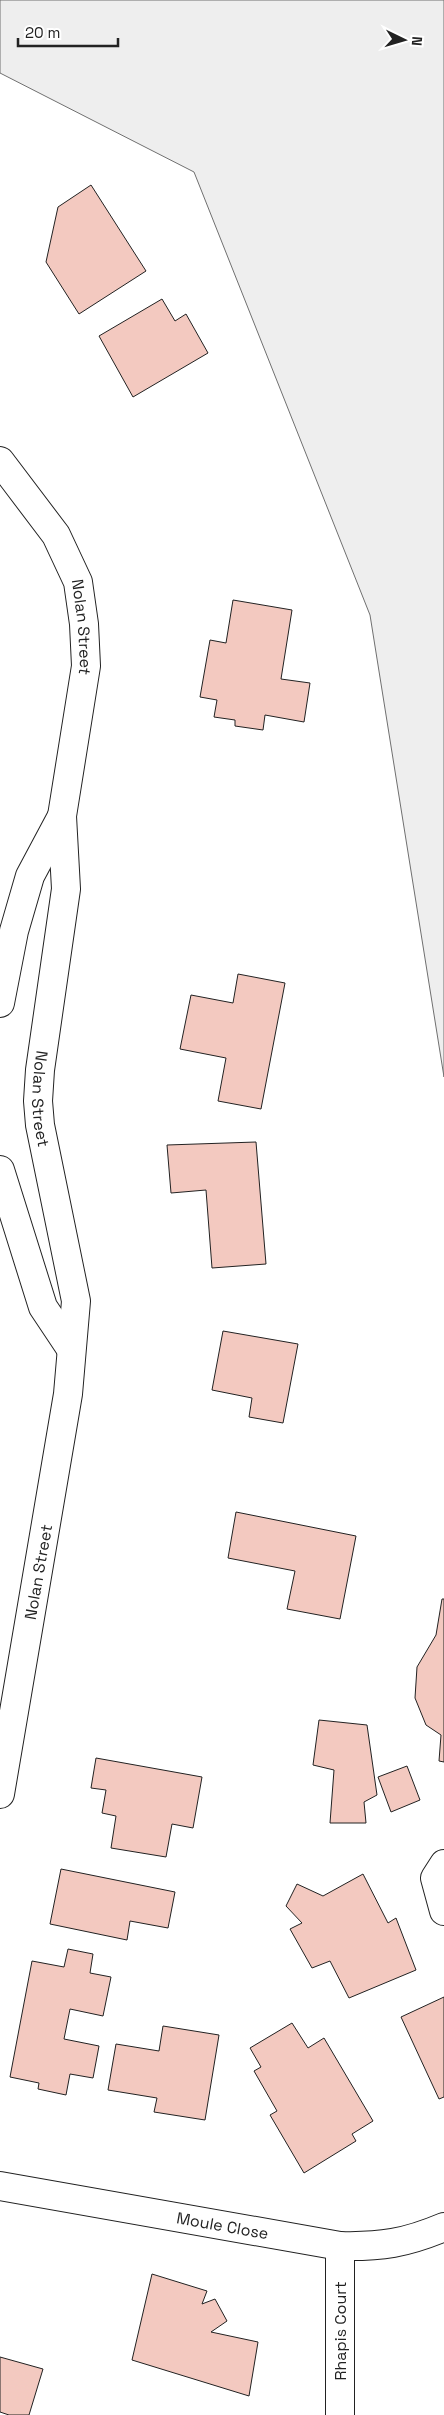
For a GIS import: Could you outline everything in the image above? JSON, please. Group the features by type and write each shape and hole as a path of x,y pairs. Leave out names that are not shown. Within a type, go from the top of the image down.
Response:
{"street":[{"name":"Nolan Street","path":"0,461 56,535 78,582 84,624 86,666 62,816 66,889 40,1070 38,1101 40,1126 76,1301 68,1394 0,1794"},
{"name":"Nolan Street","path":"0,1003 14,931 30,876 62,816"},
{"path":"0,1170 43,1307 71,1350"},
{"path":"444,1864 435,1878 444,1911"},
{"name":"Moule Close","path":"0,2186 340,2246 376,2246 400,2242 415,2239 444,2227"},
{"name":"Rhapis Court","path":"340,2246 340,2415"}],"shaded area":[{"path":"0,0 444,0 444,1077 370,615 194,172 0,73"}],"building":[{"path":"91,185 146,271 79,314 46,262 58,207"},
{"path":"162,299 175,321 186,314 208,353 133,397 99,336"},
{"path":"233,600 292,610 281,679 310,683 304,722 265,715 263,730 235,726 235,720 214,717 217,700 200,697 210,640 226,643"},
{"path":"238,974 285,983 261,1109 218,1101 226,1058 180,1049 191,995 233,1003"},
{"path":"256,1142 266,1264 212,1268 206,1190 171,1193 167,1145"},
{"path":"223,1331 298,1344 283,1423 249,1417 252,1398 212,1390"},
{"path":"236,1512 356,1536 340,1619 287,1609 295,1571 228,1558"},
{"path":"442,1599 444,1599 444,1762 439,1761 441,1735 426,1725 415,1698 417,1667 436,1635"},
{"path":"319,1720 367,1725 377,1795 364,1802 366,1823 330,1823 334,1770 313,1765"},
{"path":"96,1758 202,1777 193,1828 172,1824 166,1857 111,1848 116,1816 102,1813 106,1790 91,1788"},
{"path":"407,1766 420,1800 391,1812 378,1777"},
{"path":"61,1869 175,1892 168,1928 130,1921 127,1940 50,1924"},
{"path":"363,1874 388,1923 396,1918 416,1970 349,1998 330,1961 312,1968 290,1929 302,1923 286,1906 297,1884 323,1896"},
{"path":"68,1949 93,1954 90,1973 111,1977 103,2016 70,2009 64,2039 99,2046 93,2078 70,2074 66,2095 38,2089 39,2083 10,2077 32,1961 64,1967"},
{"path":"444,1997 444,2097 439,2099 401,2017"},
{"path":"292,2023 308,2048 324,2038 373,2121 352,2134 356,2141 304,2173 270,2115 277,2111 254,2071 261,2067 250,2048"},
{"path":"163,2026 219,2035 205,2120 154,2112 157,2098 108,2090 116,2044 159,2051"},
{"path":"152,2274 207,2291 202,2304 215,2299 227,2321 211,2332 258,2342 249,2396 132,2360"},
{"path":"0,2357 43,2369 29,2415 9,2415 0,2412"}]}
